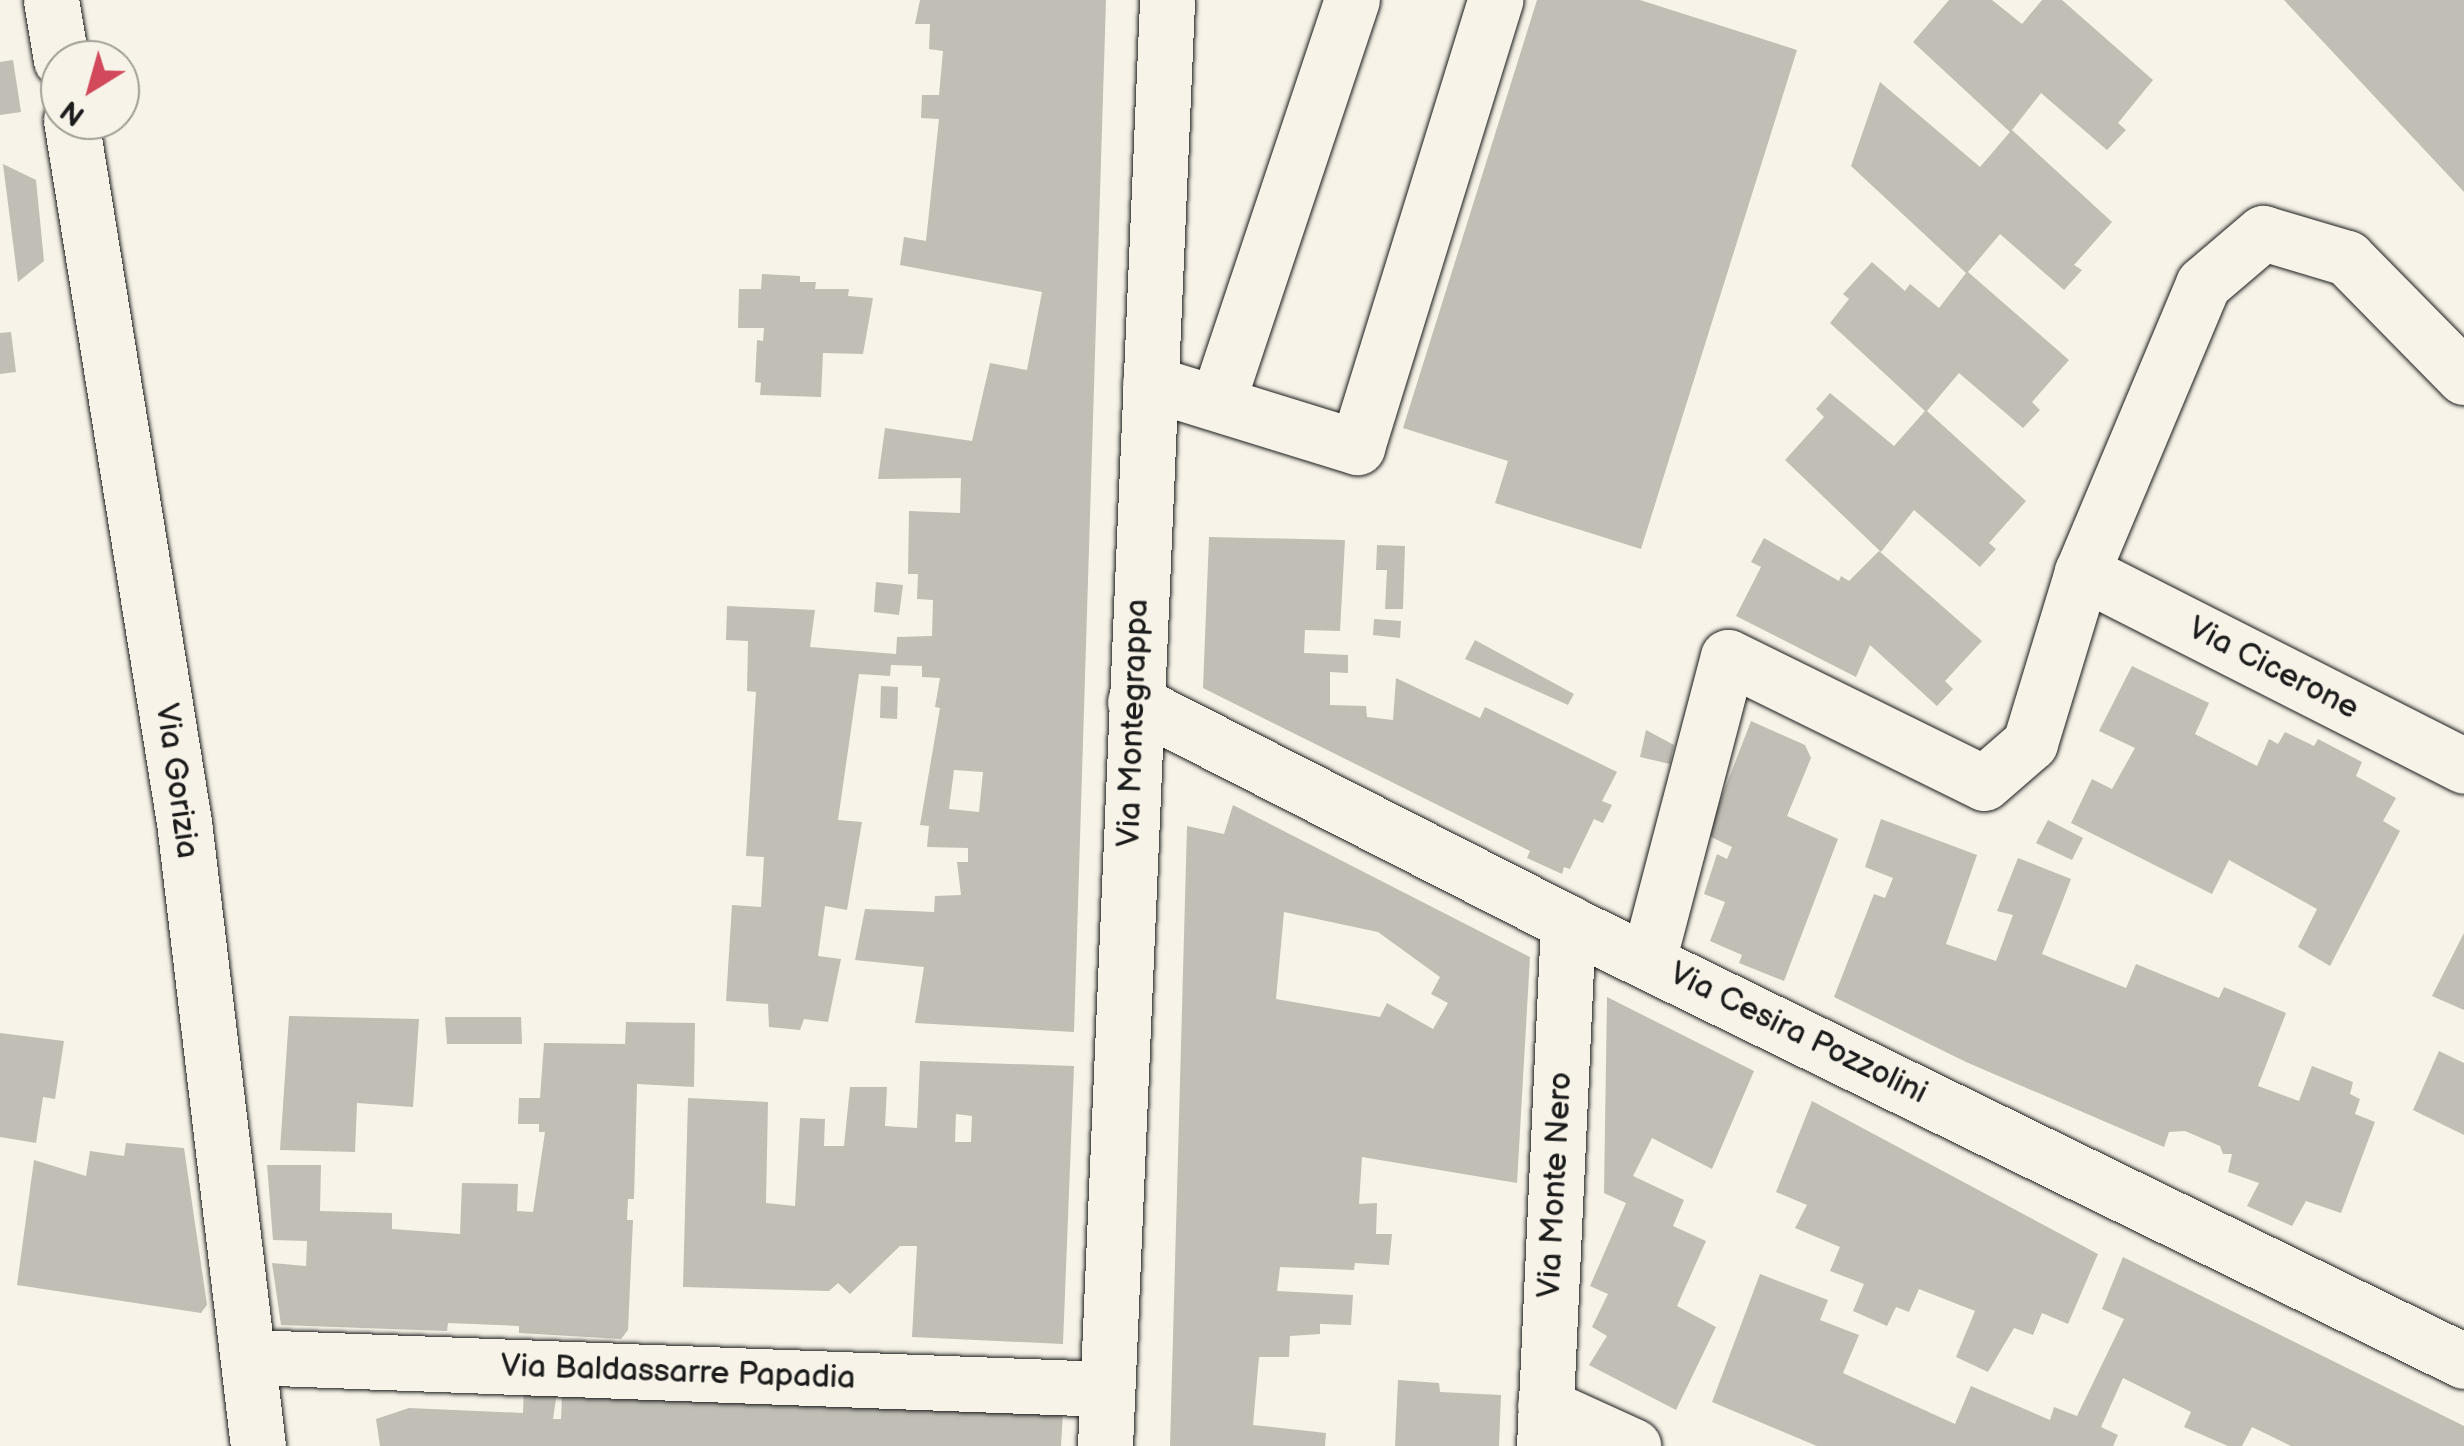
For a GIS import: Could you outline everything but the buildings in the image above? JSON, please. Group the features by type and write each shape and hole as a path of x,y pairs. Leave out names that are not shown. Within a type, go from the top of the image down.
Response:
{"street":[{"path":"50,0 57,40"},
{"name":"Via Montegrappa","path":"1105,1446 1168,0"},
{"path":"1217,403 1352,0"},
{"path":"1150,382 1358,447 1495,0"},
{"name":"Via Gorizia","path":"74,140 184,822 258,1446"},
{"path":"1648,961 1728,657 1984,783 2030,743 2082,572 2203,284 2263,233 2348,258 2464,377"},
{"name":"Via Cicerone","path":"2082,572 2464,766"},
{"name":"Via Cesira Pozzolini","path":"1135,702 1568,923 2464,1360"},
{"name":"Via Monte Nero","path":"1545,1426 1568,923"},
{"name":"Via Baldassarre Papadia","path":"250,1357 1107,1389"},
{"path":"1545,1426 1633,1446"}]}
